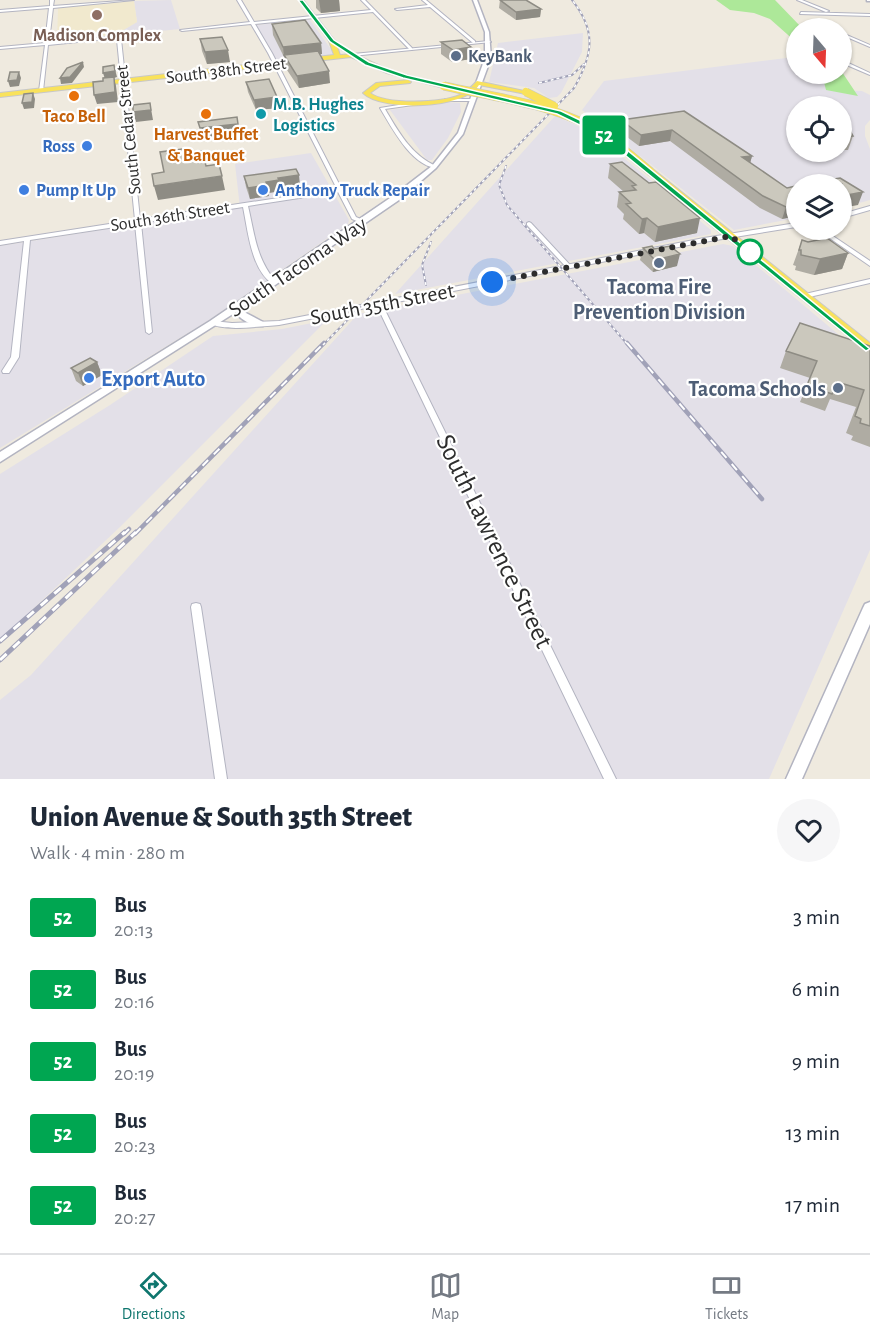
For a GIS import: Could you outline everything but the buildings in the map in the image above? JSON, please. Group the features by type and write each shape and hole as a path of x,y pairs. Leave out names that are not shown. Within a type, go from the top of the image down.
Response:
{"main road":[{"path":"475,0 489,42"},
{"path":"332,41 338,57"},
{"name":"South Tacoma Way","path":"0,458 213,323 362,221 434,167 461,133 487,59 489,42"},
{"path":"352,55 389,72 540,107 591,127"},
{"name":"South 38th Street","path":"0,95 352,55"},
{"path":"382,108 368,96 367,91 378,84 397,82 440,85"},
{"path":"374,100 396,103 438,100 464,95 477,84 526,92 591,127 651,172 870,349"},
{"path":"237,306 242,315 260,324"},
{"path":"794,779 870,608"}],"street":[{"path":"41,91 52,0"},
{"path":"0,12 132,0"},
{"path":"239,0 275,64 354,218 362,221"},
{"path":"301,0 332,41 352,55"},
{"path":"363,0 411,49"},
{"path":"424,0 474,42"},
{"path":"799,0 834,14"},
{"path":"397,9 431,6"},
{"path":"182,30 374,11"},
{"path":"801,13 870,15"},
{"name":"South Cedar Street","path":"45,44 115,38 119,40 149,332"},
{"path":"852,38 870,46"},
{"name":"South 38th Street","path":"352,55 489,42"},
{"path":"0,48 45,44"},
{"path":"852,66 870,74"},
{"path":"434,167 426,164 417,156 382,108 438,100 472,100"},
{"name":"South 36th Street","path":"0,243 340,190"},
{"path":"245,204 258,260 266,277 273,282"},
{"path":"852,213 869,208"},
{"path":"529,224 569,267"},
{"name":"South 35th Street","path":"213,323 279,323 786,227"},
{"path":"6,371 15,357 27,238"},
{"path":"835,240 870,264"},
{"path":"805,296 870,281"},
{"name":"South Lawrence Street","path":"379,304 610,779"},
{"path":"195,607 221,779"}],"shaded area":[{"path":"171,0 180,29 130,34 120,32 137,22 134,1"},
{"name":"Madison Complex","path":"134,1 137,22 115,35 57,41 58,8"},
{"path":"310,20 333,52 332,55 276,61 256,25"},
{"path":"583,33 582,52 557,97 549,98 534,88 489,82 498,43"},
{"path":"786,58 786,84 826,84 826,90 862,91 870,95 870,120 865,126 865,136 870,149 870,200 852,205 852,174 786,174 786,220 734,230 582,110 604,81"},
{"path":"446,102 460,103 461,112 448,138 432,160 427,160 390,110"},
{"path":"555,116 602,140 711,230 711,234 395,294"},
{"path":"311,153 349,220 348,224 209,320 0,448 0,246 240,208 235,164"},
{"path":"723,244 733,246 870,361 870,550 769,779 0,779 0,700 31,675 358,314"},
{"path":"327,320 121,526 0,640 0,474 110,405 213,336 282,329"}],"green space":[{"path":"716,0 775,0 792,18 786,18 786,33 770,19 754,13 730,10"},
{"path":"824,84 850,84 858,96 826,90"}],"railway":[{"path":"323,345 574,88 585,65 590,43 586,22 572,0"},
{"path":"539,83 572,75 584,64"},
{"path":"506,166 499,185 507,205 628,345"},
{"path":"426,285 422,265 431,242"},
{"path":"135,534 324,343"},
{"path":"627,343 762,499"},
{"path":"124,534 129,529"},
{"path":"0,641 125,532"},
{"path":"0,660 136,532"}],"bus line":[{"name":"52","path":"301,0 332,41 367,63 405,77 540,107 574,119 603,134 870,349"}],"place":[{"name":"Madison Complex","path":"97,15"},
{"name":"KeyBank","path":"456,56"},
{"name":"Taco Bell","path":"74,96"},
{"name":"Harvest Buffet & Banquet","path":"206,114"},
{"name":"M.B. Hughes Logistics","path":"261,114"},
{"name":"Ross","path":"87,146"},
{"name":"Pump It Up","path":"24,190"},
{"name":"Anthony Truck Repair","path":"263,190"},
{"name":"Tacoma Fire Prevention Division","path":"659,263"},
{"name":"Export Auto","path":"89,378"},
{"name":"Tacoma Schools","path":"838,388"}],"route":[{"path":"492,282 731,236 750,252"}]}
